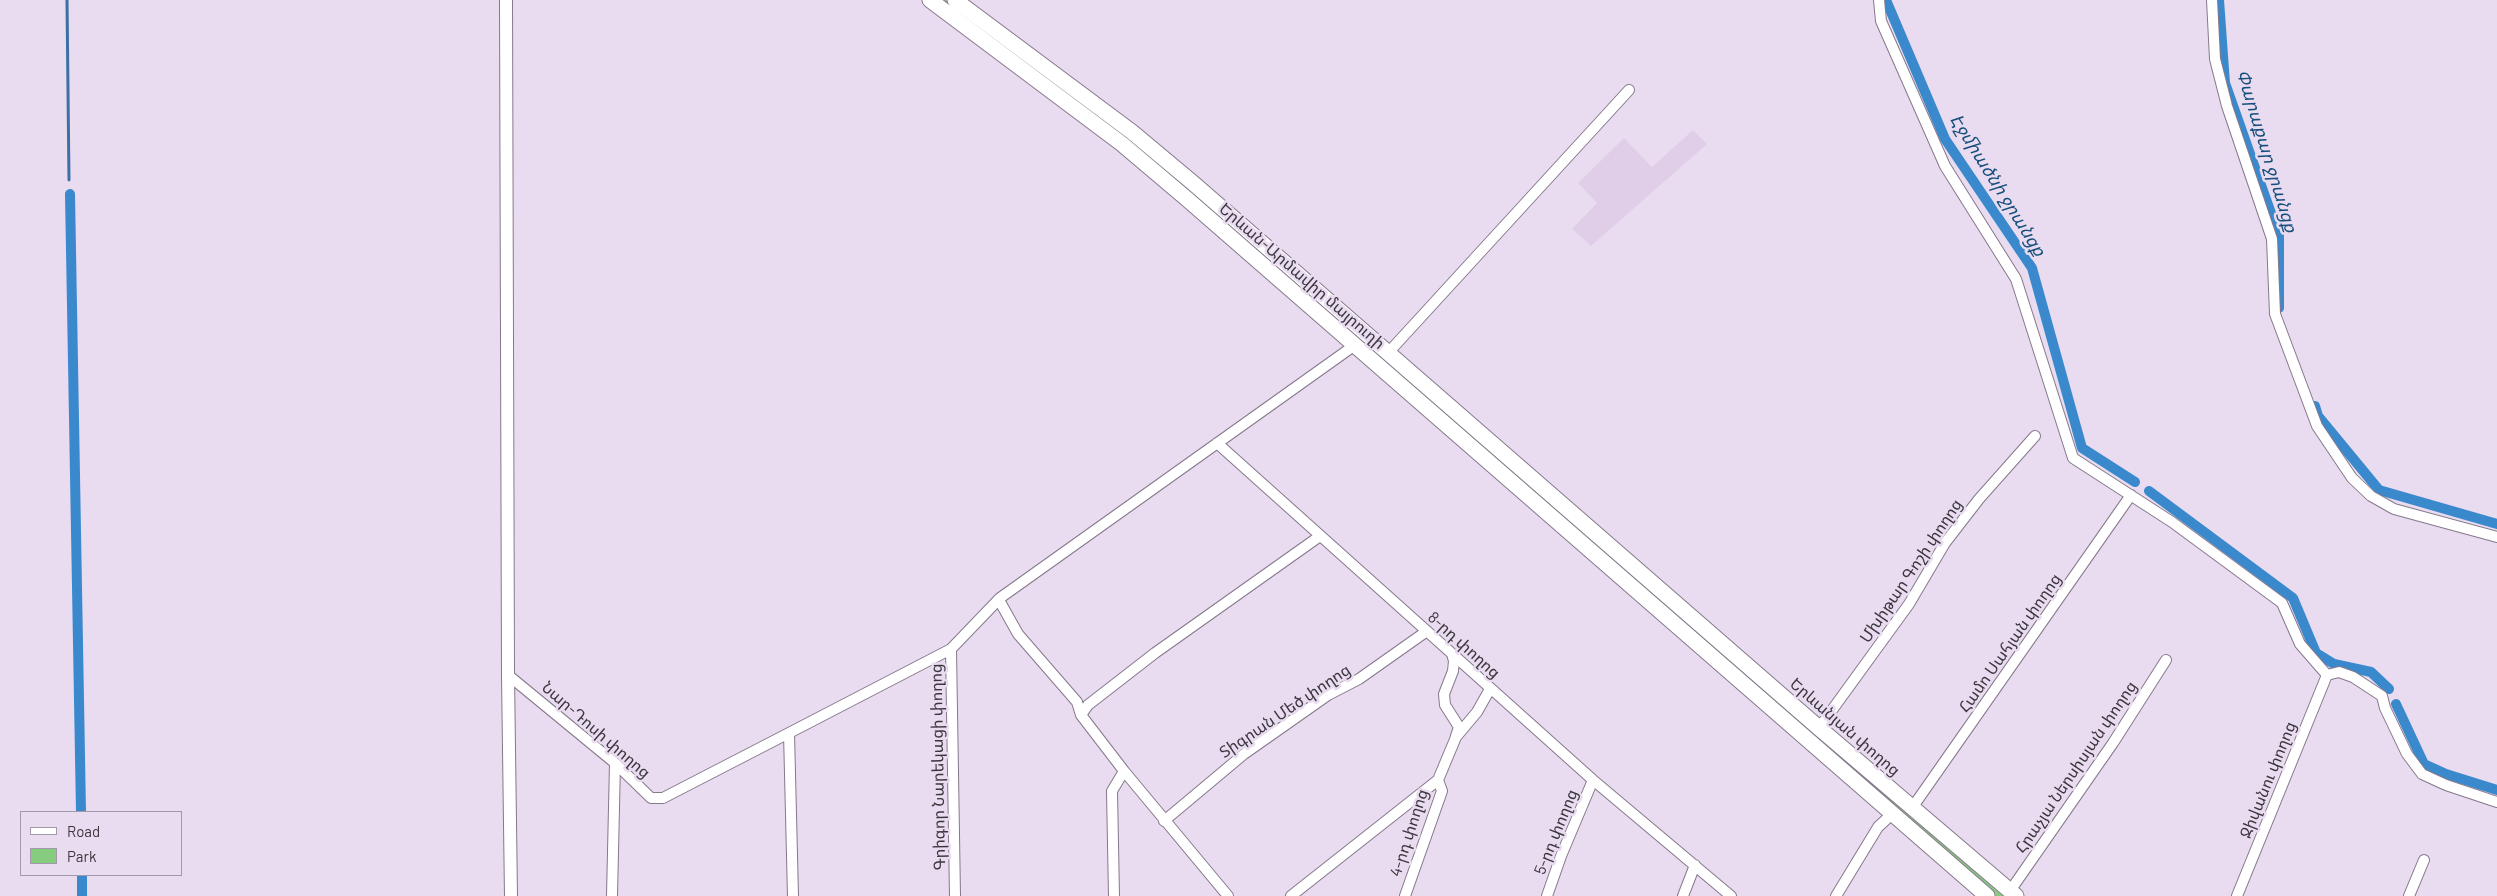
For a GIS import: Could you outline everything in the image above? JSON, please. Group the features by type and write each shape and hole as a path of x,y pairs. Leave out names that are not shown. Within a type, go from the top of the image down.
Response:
{"highway":[{"name":"Երևան-Արմավիր մայրուղի","path":"930,0 1122,144 1640,593"},
{"name":"Երևան-Արմավիր մայրուղի","path":"955,0 1132,132 1652,583"},
{"name":"Երևանյան փողոց","path":"1652,583 2013,894"},
{"name":"Երևանյան փողոց","path":"1640,593 1987,896"}],"main road":[{"path":"506,0 508,675 511,896"}],"street":[{"path":"1879,0 1881,22 1946,166 2016,279 2073,458 2131,495 2282,603 2300,644 2327,675 2339,672 2353,677 2382,696 2385,708 2407,754 2422,774 2446,785 2497,802"},
{"path":"2212,0 2215,59 2226,106 2272,239 2275,314 2317,426 2352,478 2371,496 2394,509 2497,537"},
{"path":"1388,354 1629,90"},
{"name":"Գրիգոր Նարեկացի փողոց","path":"955,896 951,649 999,599 1355,344"},
{"name":"Մխիթար Գոշի փողոց","path":"1819,728 1909,604 1945,543 1979,499 2035,436"},
{"name":"8-րդ փողոց","path":"1217,444 1593,780 1731,896"},
{"name":"Համո Սահյան փողոց","path":"1912,808 2131,495"},
{"path":"1081,715 1088,705 1156,652 1320,536"},
{"path":"999,599 1018,634 1077,702 1081,715 1124,771 1228,896"},
{"name":"Տիգրան Մեծ փողոց","path":"1164,821 1244,754 1328,695 1359,679 1427,631"},
{"name":"Նար-Դոսի փողոց","path":"508,675 615,763 651,798 663,798 951,649"},
{"path":"1291,896 1438,780 1459,727 1444,705 1444,694 1454,661 1452,654"},
{"name":"Հրաչյա Ներսիսյան փողոց","path":"2013,894 2166,660"},
{"name":"Ջիվանու փողոց","path":"2237,896 2327,675"},
{"path":"1456,737 1477,712 1490,689"},
{"path":"789,733 793,896"},
{"path":"612,896 615,763"},
{"path":"1114,896 1112,791 1124,771"},
{"name":"4-րդ փողոց","path":"1405,896 1442,791 1438,780"},
{"name":"5-րդ փողոց","path":"1547,896 1561,856 1593,780"},
{"path":"1836,896 1878,827 1893,813"},
{"path":"2409,896 2424,860"},
{"path":"1683,896 1695,865"}],"shaded area":[{"path":"1693,130 1707,144 1591,246 1572,229 1597,203 1578,183 1624,138 1652,167"}],"green space":[{"path":"939,0 947,0 1027,57 1152,155 2003,896 1996,896 1728,663"}],"waterway":[{"path":"67,0 69,180"},
{"name":"Էջմիածնի ջրանցք","path":"1886,0 1945,139 2032,268 2082,448 2135,482"},
{"name":"Փարաքար ջրանցք","path":"2219,0 2225,83 2279,236 2279,308"},
{"path":"70,194 81,811"},
{"name":"Փարաքար ջրանցք","path":"2315,406 2318,416 2379,490 2497,524"},
{"name":"Էջմիածնի ջրանցք","path":"2149,491 2293,598 2316,653 2334,664 2371,672 2389,689"},
{"name":"Էջմիածնի ջրանցք","path":"2396,704 2424,764 2446,774 2497,790"},
{"path":"82,876 82,896"}]}
